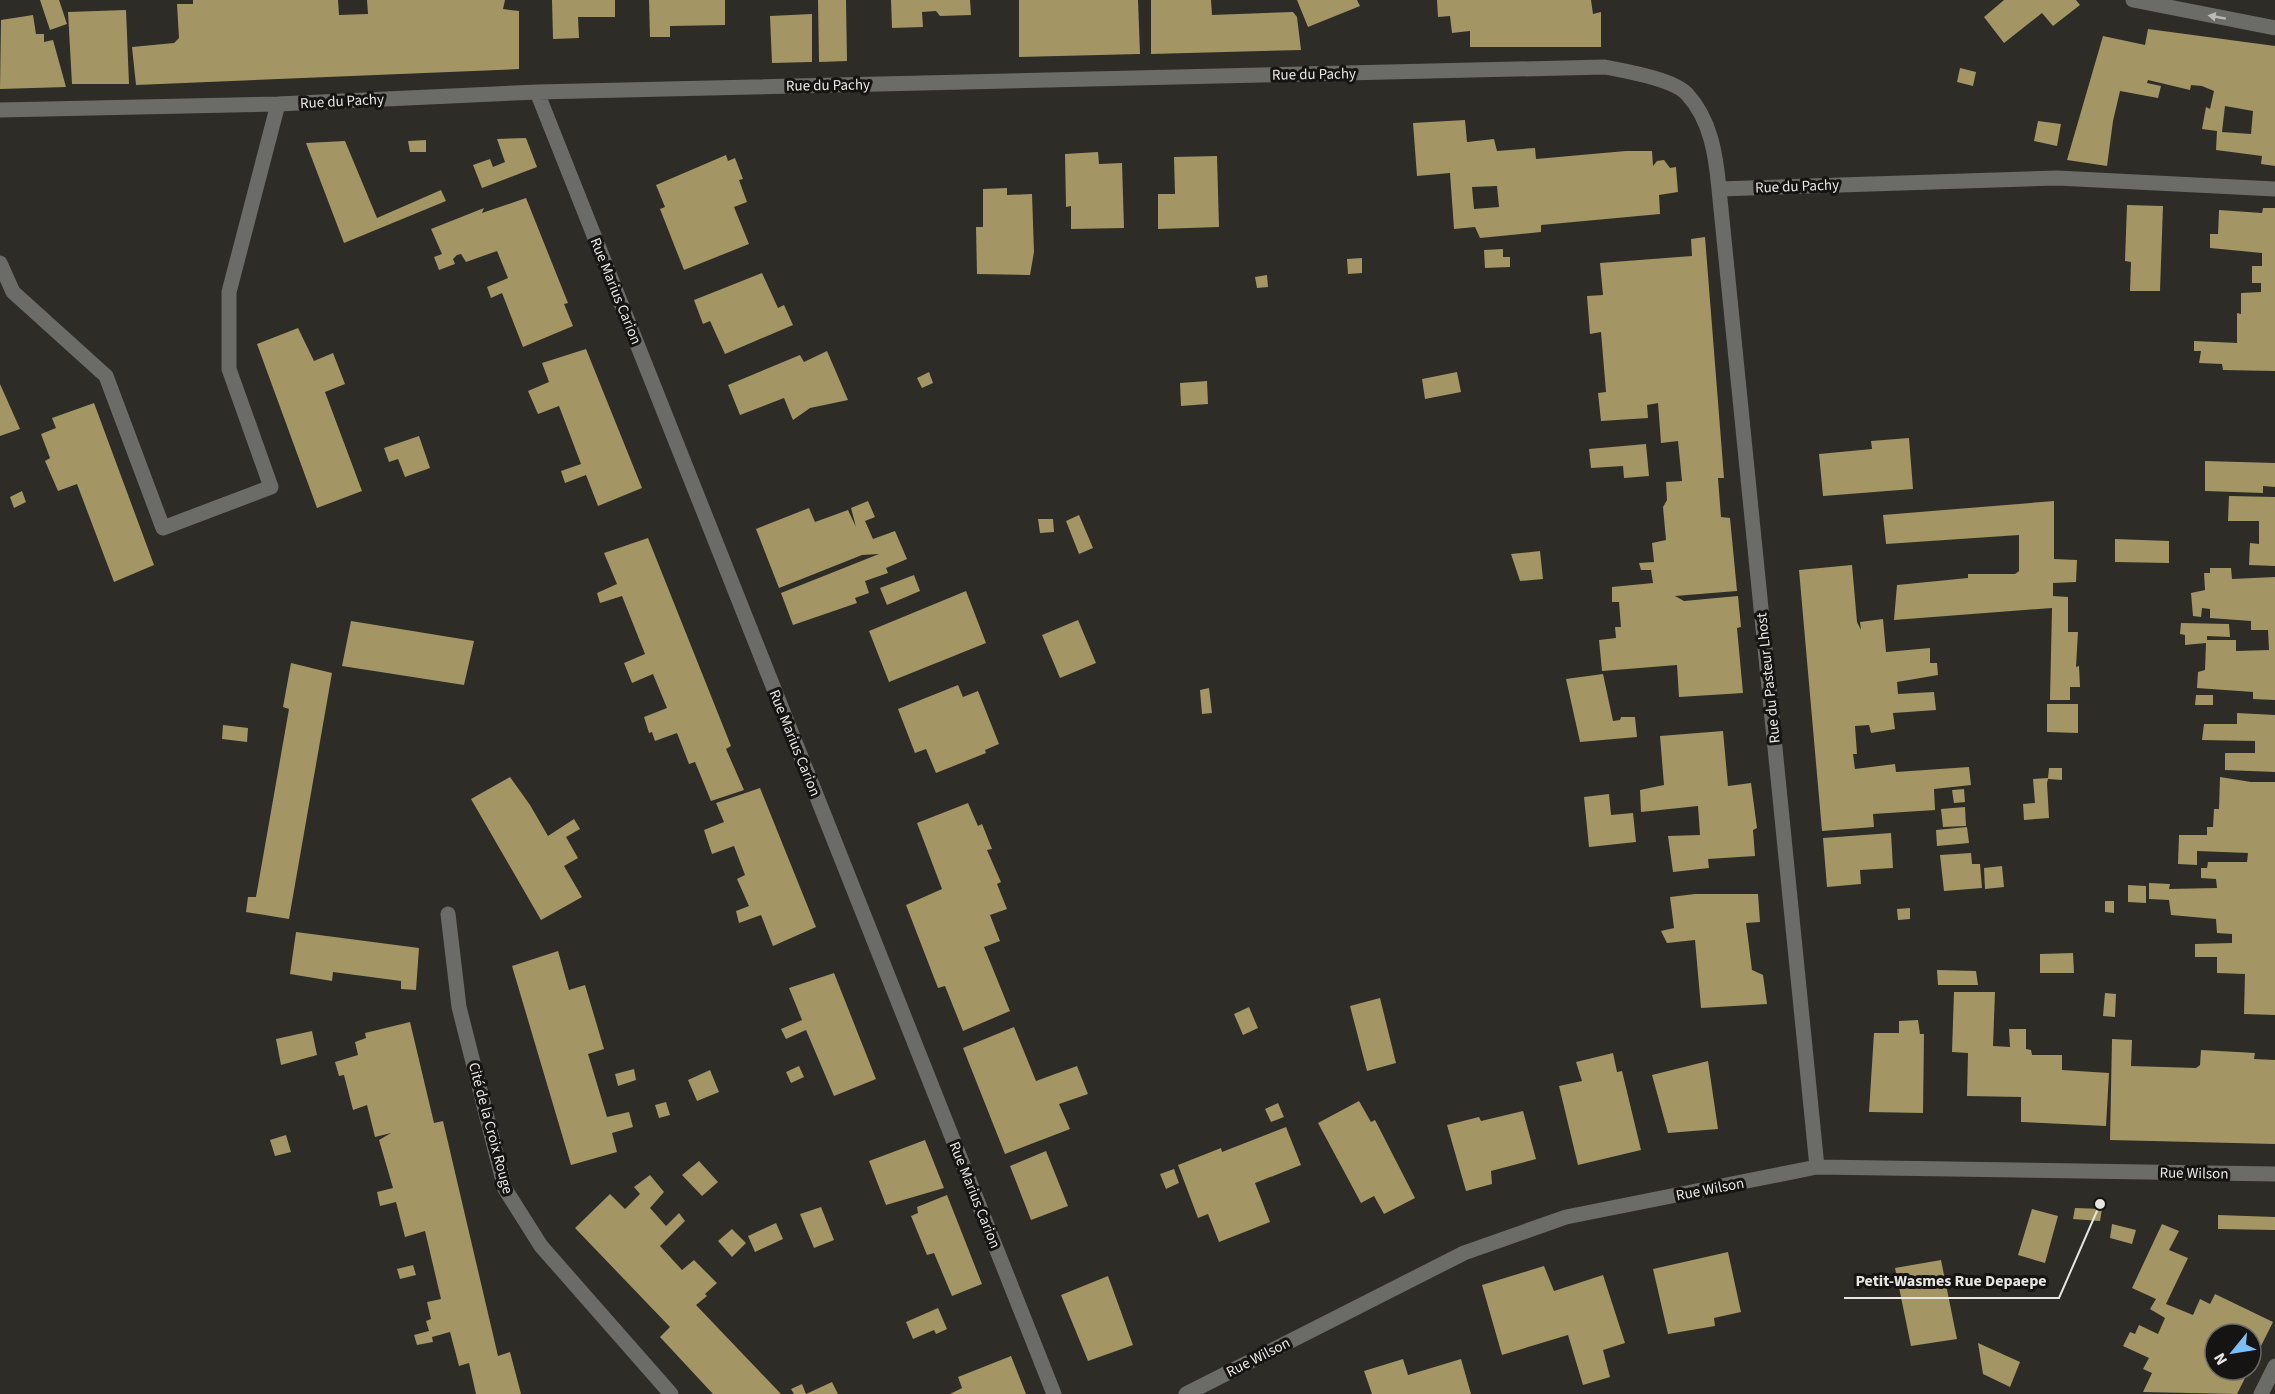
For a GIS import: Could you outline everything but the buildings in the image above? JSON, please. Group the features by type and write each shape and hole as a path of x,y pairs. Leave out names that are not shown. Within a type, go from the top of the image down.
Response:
{"street":[{"path":"2133,0 2275,28"},
{"name":"Rue du Pachy","path":"0,110 278,104 537,92 1605,67 1648,75 1686,93 1707,126 1716,154 1719,189 2057,178 2275,189"},
{"name":"Rue Marius Carion","path":"537,92 1054,1394"},
{"name":"Rue du Pachy","path":"0,263 13,292 106,376 163,528 270,487 229,369 229,292 278,104"},
{"name":"Rue du Pasteur Lhost","path":"1719,189 1817,1167"},
{"name":"Cité de la Croix Rouge","path":"448,914 459,1007 506,1189 541,1246 671,1394"},
{"name":"Rue Wilson","path":"1186,1394 1464,1252 1566,1217 1817,1167 2275,1174"},
{"path":"2261,1394 2275,1366"}],"place":[{"name":"Petit-Wasmes Rue Depaepe","path":"2100,1204"}]}
